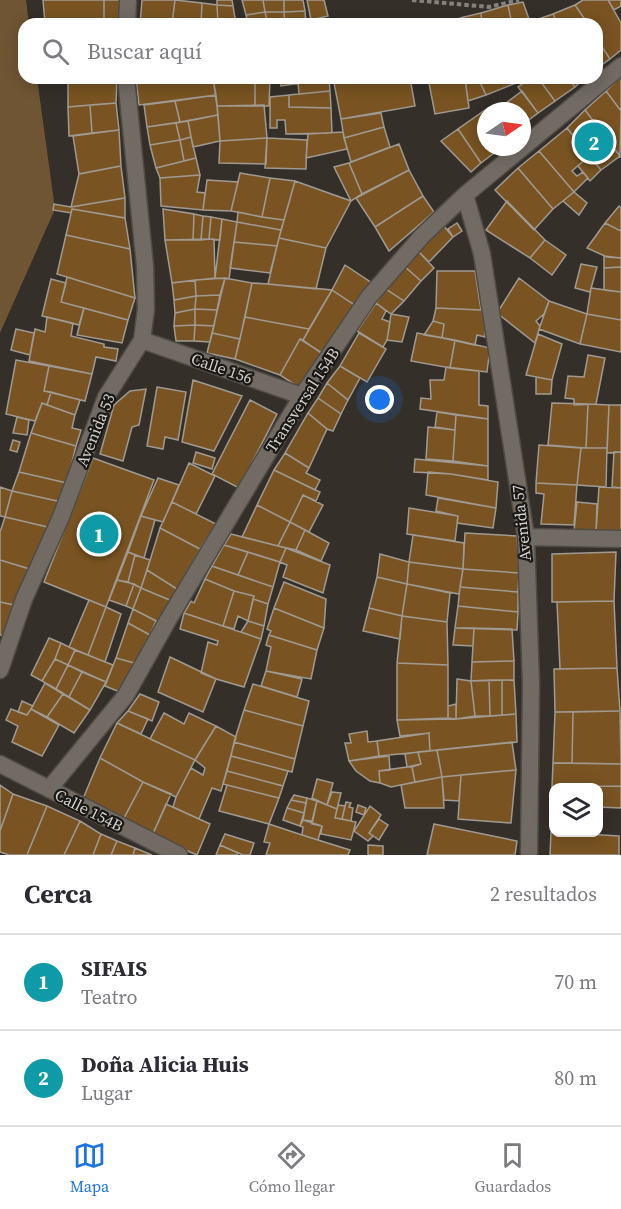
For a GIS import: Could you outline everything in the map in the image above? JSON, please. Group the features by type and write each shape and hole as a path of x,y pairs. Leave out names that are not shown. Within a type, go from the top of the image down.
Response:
{"lane":[{"path":"127,18 128,0"},
{"name":"Transversal 154B","path":"603,81 621,66"},
{"name":"Avenida 53","path":"0,670 24,599 61,517 106,397 142,340 146,309 145,266 127,84"},
{"name":"Transversal 154B","path":"49,789 126,694 174,609 302,396 369,297 422,236 465,195 599,84"},
{"name":"Avenida 57","path":"465,195 482,254 525,537 531,684 529,855"},
{"name":"Calle 156","path":"142,340 302,396"},
{"path":"525,537 621,539"},
{"name":"Calle 154B","path":"0,764 178,855"}],"path":[{"path":"412,0 489,7 519,0"}],"shaded area":[{"path":"0,0 26,0 28,18 18,18 18,84 38,84 55,209 0,333"}],"building":[{"path":"43,0 104,0 104,18 44,18"},
{"path":"104,0 122,0 120,18 104,18"},
{"path":"142,0 175,0 173,18 140,18"},
{"path":"175,0 202,3 201,18 173,18"},
{"path":"217,0 232,0 233,6 217,5"},
{"path":"242,0 263,0 265,12 246,15"},
{"path":"263,0 284,0 284,12 265,12"},
{"path":"284,0 303,0 305,11 284,12"},
{"path":"307,0 324,0 328,16 311,18"},
{"path":"583,0 608,0 621,23 621,50 610,59 603,48 603,18 584,18 575,5"},
{"path":"608,0 621,0 621,6 614,10"},
{"path":"523,2 529,18 511,18 508,5"},
{"path":"202,3 217,5 218,18 201,18"},
{"path":"217,5 233,6 235,18 218,18"},
{"path":"508,5 511,18 481,18 481,13"},
{"path":"575,5 584,18 555,18 553,14"},
{"path":"305,11 306,18 284,18 284,12"},
{"path":"265,12 284,12 284,18 266,18"},
{"path":"265,12 266,18 247,18 246,15"},
{"path":"481,13 481,18 464,18"},
{"path":"553,14 555,18 542,18"},
{"path":"603,48 610,59 603,64"},
{"path":"621,76 621,111 606,91"},
{"path":"68,84 117,84 116,103 68,107"},
{"path":"137,84 214,84 216,95 139,105"},
{"path":"214,84 255,84 255,106 217,106"},
{"path":"255,84 270,84 269,106 255,106"},
{"path":"298,84 329,84 330,91 299,94"},
{"path":"334,84 411,84 415,106 341,119"},
{"path":"429,84 466,84 469,108 435,114"},
{"path":"466,84 481,84 486,95 468,101"},
{"path":"481,84 514,84 486,95"},
{"path":"522,84 542,84 555,101 538,113 518,87"},
{"path":"542,84 573,84 575,87 555,101"},
{"path":"330,91 331,108 289,107 289,95"},
{"path":"522,91 530,102 507,102"},
{"path":"606,91 621,111 620,156 585,110"},
{"path":"216,95 218,115 180,122 175,101"},
{"path":"289,95 289,107 331,108 332,133 286,134 285,120 277,120 277,128 270,128 270,97"},
{"path":"175,101 180,122 147,127 144,105"},
{"path":"116,103 119,130 92,133 90,105"},
{"path":"531,103 538,113 531,118"},
{"path":"90,105 92,133 69,136 68,107"},
{"path":"264,105 267,138 220,141 217,106"},
{"path":"585,110 620,156 601,170 567,128"},
{"path":"381,113 384,127 344,138 341,119"},
{"path":"218,115 220,141 193,147 188,121"},
{"path":"477,116 477,156 490,156 481,163 458,129"},
{"path":"188,121 191,137 180,140 176,123"},
{"path":"176,123 180,140 150,145 147,127"},
{"path":"384,127 390,147 351,162 344,138"},
{"path":"567,128 589,156 572,171 577,176 583,172 588,178 574,192 539,151"},
{"path":"458,129 481,163 471,172 441,141"},
{"path":"119,130 121,166 79,174 73,136"},
{"path":"343,132 347,149 306,158 308,134"},
{"path":"191,137 196,158 184,161 180,140"},
{"path":"267,138 266,164 219,163 220,141"},
{"path":"267,138 307,140 306,169 265,168"},
{"path":"180,140 184,161 156,168 150,145"},
{"path":"399,144 409,170 362,194 349,163"},
{"path":"539,151 574,192 553,209 518,168"},
{"path":"589,156 601,170 590,181 578,166"},
{"path":"196,158 200,175 160,178 156,168"},
{"path":"349,163 362,194 351,201 334,167"},
{"path":"121,166 125,198 71,207 79,174"},
{"path":"518,168 553,209 534,230 495,190"},
{"path":"409,170 423,196 375,227 356,198"},
{"path":"240,173 270,178 262,217 231,211"},
{"path":"200,175 197,192 205,193 203,210 161,206 160,178"},
{"path":"270,178 295,181 284,220 262,217"},
{"path":"207,180 238,182 231,211 203,210"},
{"path":"295,181 351,201 326,248 279,238"},
{"path":"574,192 587,203 579,215 563,201"},
{"path":"423,196 434,212 389,251 375,227"},
{"path":"125,198 125,218 72,209 71,213 53,210 54,204 71,207"},
{"path":"507,201 545,240 530,258 486,230"},
{"path":"619,206 621,208 621,231 605,223"},
{"path":"72,209 125,218 130,249 66,235"},
{"path":"163,209 194,214 193,240 165,240"},
{"path":"238,212 284,220 281,230 237,222"},
{"path":"194,214 203,216 201,240 193,240"},
{"path":"203,216 211,217 209,239 201,240"},
{"path":"211,217 222,219 220,240 209,239"},
{"path":"222,219 237,222 229,279 215,278"},
{"path":"237,222 281,230 277,246 234,242"},
{"path":"457,223 462,231 453,237 448,229"},
{"path":"605,223 621,231 621,258 607,257 587,248"},
{"path":"443,225 453,237 429,262 418,251"},
{"path":"66,235 130,249 135,298 57,274"},
{"path":"279,238 326,248 316,289 268,284"},
{"path":"214,239 215,278 172,283 165,240"},
{"path":"545,240 566,255 552,275 530,258"},
{"path":"234,242 277,246 270,273 230,268"},
{"path":"418,251 434,268 421,281 403,265"},
{"path":"604,256 621,258 621,267 604,268"},
{"path":"581,264 597,267 590,292 575,288"},
{"path":"345,265 372,283 356,306 332,290"},
{"path":"403,265 421,281 404,301 386,289"},
{"path":"621,267 621,292 604,290 604,268"},
{"path":"437,271 475,271 481,310 436,308"},
{"path":"67,277 135,298 128,320 61,302"},
{"path":"225,278 220,295 196,296 195,280"},
{"path":"225,278 252,283 240,339 212,333"},
{"path":"519,278 549,301 544,314 536,321 540,326 535,343 497,313"},
{"path":"51,279 66,283 61,302 84,308 79,325 42,316"},
{"path":"195,280 196,296 174,300 172,283"},
{"path":"252,283 332,290 309,329 245,317"},
{"path":"591,288 621,292 621,320 587,314"},
{"path":"386,289 404,301 391,314 376,303"},
{"path":"332,290 356,306 325,356 303,340"},
{"path":"220,295 217,310 195,309 196,296"},
{"path":"196,296 195,309 175,313 174,300"},
{"path":"549,301 587,314 580,344 539,329"},
{"path":"376,303 386,311 382,319 390,322 387,340 383,347 357,331"},
{"path":"84,308 128,320 122,343 77,335"},
{"path":"436,308 486,312 485,337 477,335 475,345 442,338 444,324 433,321"},
{"path":"195,309 195,325 174,326 175,313"},
{"path":"195,309 217,310 214,326 195,325"},
{"path":"391,314 409,317 402,342 387,340"},
{"path":"587,314 621,320 621,352 580,344"},
{"path":"47,317 73,323 71,336 104,344 104,347 118,349 116,361 96,357 92,374 29,361 35,329 45,332"},
{"path":"245,317 309,329 303,340 300,339 280,375 235,359"},
{"path":"433,321 444,324 442,338 424,335"},
{"path":"195,325 194,341 176,341 174,326"},
{"path":"195,325 214,326 210,342 194,341"},
{"path":"16,329 34,333 30,355 11,350"},
{"path":"212,333 240,339 235,359 207,353"},
{"path":"359,333 386,349 367,382 340,366"},
{"path":"417,333 455,340 450,368 411,361"},
{"path":"538,334 562,344 552,380 526,375"},
{"path":"300,339 322,353 300,388 280,375"},
{"path":"455,340 490,348 487,372 450,368"},
{"path":"588,355 605,358 596,404 574,405 574,399 565,398 568,376 584,377"},
{"path":"16,360 49,366 44,391 51,392 47,405 42,403 35,421 6,414"},
{"path":"49,366 92,374 85,401 44,391"},
{"path":"340,366 360,378 348,400 327,383"},
{"path":"446,367 479,371 479,405 488,406 488,419 420,409 421,398 431,399 430,380 444,380"},
{"path":"536,377 552,380 551,394 536,394"},
{"path":"193,380 242,396 214,451 182,442"},
{"path":"327,383 348,400 341,414 318,398"},
{"path":"157,387 186,392 178,440 165,437 163,449 147,446"},
{"path":"146,389 139,425 132,427 123,461 100,454 114,405 130,391"},
{"path":"51,392 80,400 75,415 47,405"},
{"path":"318,398 341,414 333,431 327,429 308,413"},
{"path":"250,400 277,414 239,488 212,474"},
{"path":"42,403 75,415 72,428 81,430 76,446 31,433"},
{"path":"552,403 588,404 586,448 548,445"},
{"path":"588,404 609,405 607,448 586,448"},
{"path":"609,405 621,405 621,452 607,453"},
{"path":"437,412 456,415 455,430 435,427"},
{"path":"308,413 327,429 309,468 285,453"},
{"path":"456,415 488,419 488,466 453,461"},
{"path":"17,417 29,420 27,435 13,433"},
{"path":"428,427 455,430 453,461 426,459"},
{"path":"31,433 76,446 67,483 19,472"},
{"path":"13,440 20,442 17,452 10,450"},
{"path":"539,445 581,448 577,485 536,483"},
{"path":"581,448 607,448 606,487 577,485"},
{"path":"196,452 215,458 212,469 193,463"},
{"path":"614,452 621,452 621,488 612,487"},
{"path":"285,453 309,468 306,473 320,480 315,490 274,470"},
{"path":"93,458 154,480 106,607 44,582"},
{"path":"415,459 488,466 488,480 451,474 414,472"},
{"path":"189,463 215,476 196,514 172,502"},
{"path":"274,470 320,492 316,501 303,495 290,522 257,505"},
{"path":"19,472 67,483 62,502 12,491"},
{"path":"428,472 498,482 496,508 426,495"},
{"path":"158,478 179,485 163,522 141,516"},
{"path":"536,483 577,485 574,525 541,524 544,494 536,493"},
{"path":"0,487 12,491 5,517 0,516"},
{"path":"599,487 621,488 621,533 596,532"},
{"path":"12,491 62,502 52,528 5,517"},
{"path":"303,495 323,505 309,532 290,522"},
{"path":"438,498 496,508 493,528 457,523 458,516 436,511"},
{"path":"172,502 216,524 200,549 160,528"},
{"path":"577,502 597,504 596,532 574,531"},
{"path":"257,505 290,522 278,546 242,537"},
{"path":"409,508 458,516 455,541 407,534"},
{"path":"141,516 155,520 144,558 128,552"},
{"path":"5,517 52,528 33,570 0,560 0,532"},
{"path":"290,522 305,530 296,550 278,546"},
{"path":"160,528 200,549 177,589 147,570"},
{"path":"305,530 329,543 321,561 296,550"},
{"path":"465,533 517,536 519,573 463,569"},
{"path":"231,534 286,548 280,562 224,545"},
{"path":"413,535 464,543 463,569 409,562"},
{"path":"224,545 248,552 238,575 212,566"},
{"path":"286,548 330,565 323,593 283,577 287,565 280,562"},
{"path":"128,552 135,555 128,582 117,580"},
{"path":"248,552 280,562 273,587 238,575"},
{"path":"616,552 614,601 552,602 552,554"},
{"path":"380,554 409,562 407,584 377,577"},
{"path":"135,555 150,560 141,588 128,582"},
{"path":"0,560 33,570 14,605 0,602"},
{"path":"409,562 463,569 459,594 407,584"},
{"path":"212,566 273,587 268,604 253,599 254,596 234,591 205,579"},
{"path":"463,569 519,573 518,592 460,587"},
{"path":"147,570 177,589 172,601 141,588"},
{"path":"377,577 407,584 402,616 369,608"},
{"path":"205,579 234,591 223,626 184,613 191,601 194,603"},
{"path":"117,580 134,584 126,606 109,600"},
{"path":"284,582 326,599 324,628 274,608"},
{"path":"134,584 141,588 133,609 126,606"},
{"path":"407,584 450,593 447,622 402,616"},
{"path":"460,587 518,592 518,612 458,606"},
{"path":"141,588 172,601 162,624 133,609"},
{"path":"234,591 254,596 248,621 238,616 234,629 223,626"},
{"path":"253,599 268,604 264,626 248,621"},
{"path":"89,600 106,607 88,655 69,647"},
{"path":"614,601 617,668 560,669 557,602"},
{"path":"0,602 14,605 3,636 0,635"},
{"path":"458,606 518,612 517,630 455,628"},
{"path":"106,607 121,614 105,662 88,655"},
{"path":"274,608 324,628 317,650 269,635 271,631 267,629"},
{"path":"369,608 402,616 400,639 363,631"},
{"path":"133,609 156,621 150,635 128,623"},
{"path":"184,613 261,639 244,687 201,673 208,642 217,645 218,641 180,629"},
{"path":"402,616 447,622 448,665 397,663"},
{"path":"248,621 264,626 261,639 241,632"},
{"path":"128,623 150,635 138,664 116,658"},
{"path":"455,628 474,628 473,646 453,645"},
{"path":"474,628 512,629 514,661 472,662"},
{"path":"269,635 317,650 311,679 266,671 271,647 266,645"},
{"path":"49,638 61,643 42,681 31,675"},
{"path":"61,643 75,650 68,665 55,659"},
{"path":"75,650 113,665 106,682 68,665"},
{"path":"170,657 216,679 203,712 158,692"},
{"path":"116,658 138,664 125,694 105,686"},
{"path":"55,659 68,665 56,689 42,681"},
{"path":"514,661 514,680 471,681 472,662"},
{"path":"397,663 448,665 448,718 397,720"},
{"path":"68,665 82,672 69,697 56,689"},
{"path":"617,668 620,711 555,712 554,669"},
{"path":"266,671 302,679 297,697 261,686"},
{"path":"82,672 106,682 90,710 69,697"},
{"path":"457,679 471,681 475,716 456,719"},
{"path":"489,680 490,716 475,716 471,681"},
{"path":"489,680 502,680 502,715 490,716"},
{"path":"502,680 514,680 516,714 502,715"},
{"path":"45,683 63,694 47,717 31,709"},
{"path":"253,684 309,701 303,726 244,710"},
{"path":"63,694 90,710 74,733 47,717"},
{"path":"140,694 159,702 152,721 128,711"},
{"path":"22,701 33,706 27,715 18,712"},
{"path":"456,704 456,719 448,718 448,706"},
{"path":"11,709 27,715 31,709 59,725 42,756 12,742 18,726 6,720"},
{"path":"244,710 303,726 295,759 234,742"},
{"path":"128,711 148,719 141,734 117,723"},
{"path":"620,711 621,764 572,763 573,712"},
{"path":"555,712 573,712 572,763 553,763"},
{"path":"164,713 184,724 189,713 216,726 195,760 150,739"},
{"path":"516,714 517,742 430,751 429,733 400,736 397,720 456,719"},
{"path":"117,723 195,760 176,797 100,758"},
{"path":"216,726 236,737 221,791 212,788 199,819 173,807 191,768 203,775 205,768 195,760"},
{"path":"367,731 368,742 377,741 379,756 349,761 345,743 351,743 349,734"},
{"path":"429,733 430,751 379,756 377,741"},
{"path":"234,742 295,759 292,772 231,756"},
{"path":"512,742 516,770 442,777 437,750"},
{"path":"437,750 442,777 415,782 412,767 421,764 418,752"},
{"path":"418,752 421,764 407,767 405,754"},
{"path":"231,756 288,771 283,786 227,771"},
{"path":"389,756 390,770 379,771 380,783 370,781 356,771 349,761"},
{"path":"100,758 143,782 123,820 82,801"},
{"path":"553,763 621,764 621,786 603,786 603,783 552,783"},
{"path":"412,767 415,782 391,787 380,783 379,771"},
{"path":"516,770 511,823 458,819 461,775"},
{"path":"227,771 283,786 279,798 223,784"},
{"path":"461,775 459,801 444,800 442,777"},
{"path":"442,777 444,808 405,808 401,785"},
{"path":"317,779 333,783 327,805 312,798"},
{"path":"143,782 171,794 152,836 123,820"},
{"path":"0,785 13,794 0,831"},
{"path":"227,785 279,798 269,824 219,811"},
{"path":"603,786 621,786 621,808 603,807"},
{"path":"332,792 341,793 337,809 327,805"},
{"path":"13,794 47,806 27,855 9,855 0,852 0,831"},
{"path":"294,795 307,798 306,803 291,800"},
{"path":"307,798 317,801 312,821 303,820"},
{"path":"291,800 306,803 304,813 287,808"},
{"path":"317,801 337,809 335,818 356,822 351,840 321,834 322,826 312,824"},
{"path":"346,802 351,803 349,807 353,808 351,821 342,819"},
{"path":"166,804 210,824 197,855 152,836"},
{"path":"338,805 345,806 342,819 335,818"},
{"path":"358,805 366,808 364,815 356,812"},
{"path":"47,806 80,821 64,855 27,855"},
{"path":"370,806 381,815 369,833 373,836 368,841 354,831"},
{"path":"287,808 304,813 300,826 283,820"},
{"path":"379,819 388,825 379,840 369,833"},
{"path":"303,820 322,826 318,840 302,835 303,827 300,826"},
{"path":"80,821 101,834 93,855 64,855"},
{"path":"269,824 350,850 348,855 266,855 270,843 264,842"},
{"path":"434,824 517,841 515,855 427,855"},
{"path":"101,834 117,841 111,855 93,855"},
{"path":"225,834 254,843 250,855 243,855 220,845"},
{"path":"619,836 619,855 550,855 551,837"},
{"path":"117,841 135,848 133,855 111,855"},
{"path":"220,845 238,853 237,855 216,855"},
{"path":"368,845 383,846 383,855 368,855"},
{"path":"135,848 152,855 133,855"}],"place":[{"name":"Doña Alicia Huis","path":"594,142"},
{"name":"SIFAIS","path":"99,534"}]}
